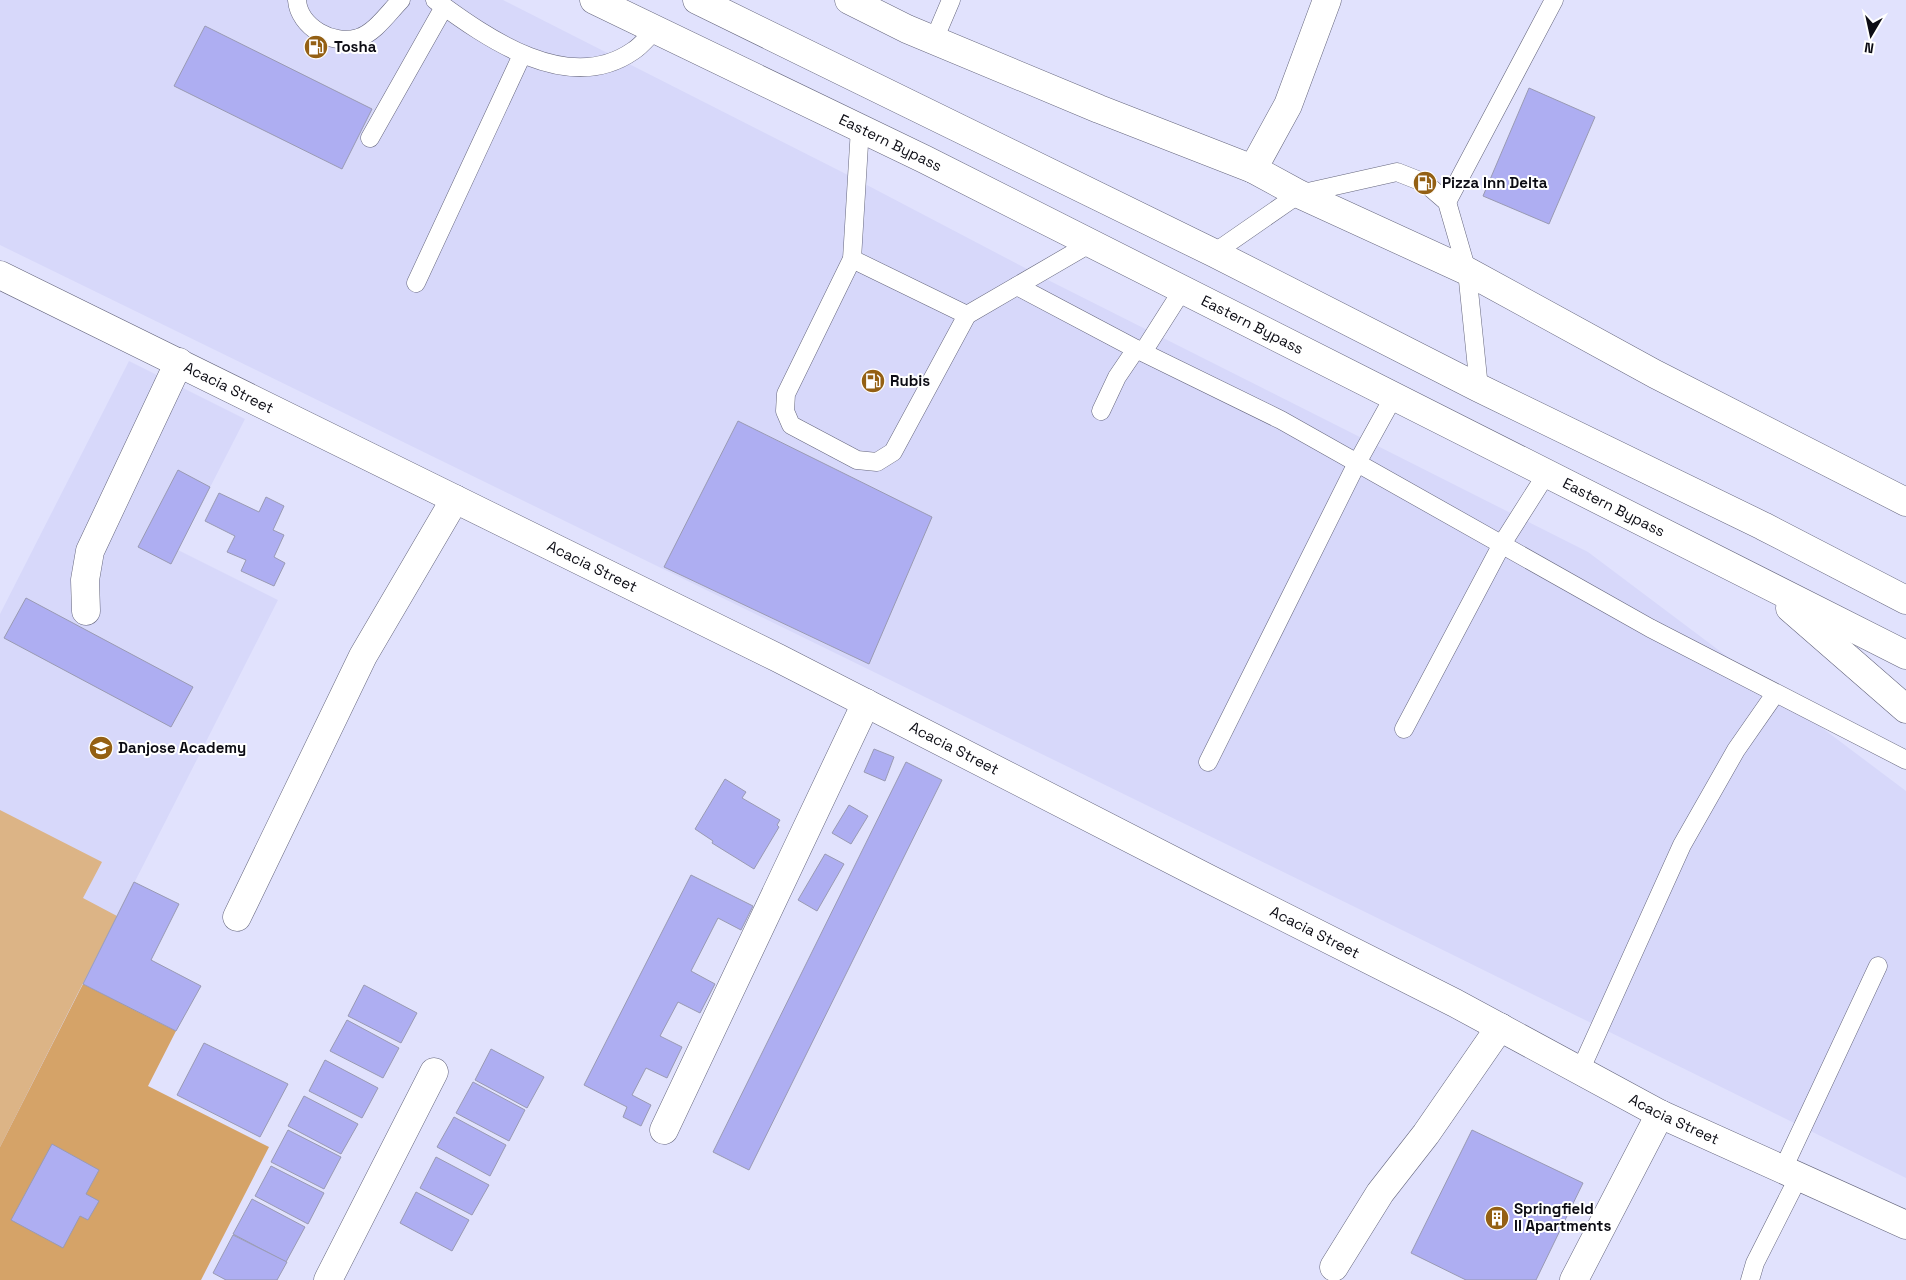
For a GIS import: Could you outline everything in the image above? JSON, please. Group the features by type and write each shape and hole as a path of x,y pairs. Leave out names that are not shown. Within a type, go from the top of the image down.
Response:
{"street":[{"name":"Eastern Bypass","path":"594,0 860,128 1091,243 1906,655"},
{"path":"697,0 1214,253 1479,388 1763,526 1901,596"},
{"path":"849,0 934,40 1099,109 1253,169 1299,194 1467,271 1655,374 1906,502"},
{"path":"1253,169 1288,105 1327,0"},
{"name":"Acacia Street","path":"0,275 866,703 1500,1027 1660,1114 1906,1226"},
{"path":"86,610 85,580 90,551 179,362"},
{"path":"237,917 364,656 455,499"},
{"path":"1760,581 1906,709"},
{"path":"664,1130 866,703"},
{"path":"1334,1267 1380,1193 1426,1134 1500,1027"},
{"path":"328,1280 434,1072"},
{"path":"1574,1280 1660,1114"}],"lane":[{"path":"297,0 305,20 316,32 342,40 358,38 371,31 401,0"},
{"path":"934,40 951,0"},
{"path":"1447,202 1554,0"},
{"path":"370,138 439,3 522,55 550,65 584,68 614,61 633,51 655,30"},
{"path":"416,283 522,55"},
{"path":"860,128 852,259 786,394 785,411 791,425 857,460 877,462 893,452 967,315 1091,243"},
{"path":"1214,253 1299,194 1397,172 1425,183 1447,202 1467,271 1479,388"},
{"path":"852,259 967,315"},
{"path":"1017,286 1139,350 1281,420 1650,628 1906,760"},
{"path":"1101,412 1117,377 1183,289"},
{"path":"1208,762 1357,463 1394,396"},
{"path":"1404,729 1502,544 1547,473"},
{"path":"1580,1071 1682,845 1736,750 1775,694"},
{"path":"1750,1280 1791,1173 1878,966"}],"shaded area":[{"path":"0,0 503,0 844,173 1048,280 1588,552 1906,791 1906,1178 0,245"},
{"name":"Danjose Academy","path":"129,361 245,419 178,550 278,600 0,1147 0,614"},
{"path":"0,810 102,862 83,898 117,916 0,1147"},
{"path":"83,984 176,1031 148,1086 269,1147 201,1280 0,1280 0,1147"}],"building":[{"path":"205,26 372,109 342,169 174,86"},
{"path":"1529,88 1595,117 1549,224 1483,196"},
{"path":"738,421 932,517 869,664 664,567"},
{"path":"178,470 210,487 171,564 138,547"},
{"path":"219,493 259,512 266,497 284,506 273,530 284,535 274,557 285,563 274,586 241,571 246,560 227,552 235,536 205,521"},
{"path":"26,598 193,687 171,727 4,638"},
{"path":"874,749 894,757 885,781 864,772"},
{"path":"906,762 942,780 749,1170 713,1152"},
{"path":"725,779 746,792 742,798 780,820 777,825 779,827 754,869 712,843 713,841 695,829"},
{"path":"849,805 868,816 851,844 832,833"},
{"path":"825,854 844,864 817,911 798,900"},
{"path":"691,875 753,906 741,930 718,918 691,971 715,984 700,1013 678,1002 660,1036 682,1047 667,1078 646,1068 632,1095 651,1105 641,1126 623,1117 627,1107 584,1085"},
{"path":"134,882 179,904 151,960 201,986 176,1031 83,984"},
{"path":"364,985 417,1013 401,1043 348,1016"},
{"path":"347,1020 399,1048 383,1078 330,1051"},
{"path":"204,1043 288,1084 260,1137 177,1095"},
{"path":"491,1049 544,1077 527,1108 475,1080"},
{"path":"325,1060 378,1088 362,1118 309,1091"},
{"path":"473,1082 525,1110 509,1141 456,1113"},
{"path":"304,1096 358,1124 341,1154 288,1126"},
{"path":"454,1117 506,1145 490,1176 437,1147"},
{"path":"288,1130 341,1157 324,1189 271,1162"},
{"name":"Springfield II Apartments","path":"1472,1130 1583,1183 1536,1280 1466,1280 1411,1253"},
{"path":"52,1144 99,1170 86,1194 99,1201 88,1220 80,1216 63,1248 11,1220"},
{"path":"436,1157 489,1185 472,1215 420,1188"},
{"path":"271,1166 324,1193 308,1224 255,1196"},
{"path":"416,1192 469,1220 452,1251 400,1223"},
{"path":"252,1199 305,1227 286,1262 233,1234"},
{"path":"233,1235 287,1262 277,1280 226,1280 213,1273"}],"place":[{"name":"Tosha","path":"316,47"},
{"name":"Pizza Inn Delta","path":"1425,183"},
{"name":"Rubis","path":"873,381"},
{"name":"Danjose Academy","path":"101,748"},
{"name":"Springfield II Apartments","path":"1497,1218"}]}
